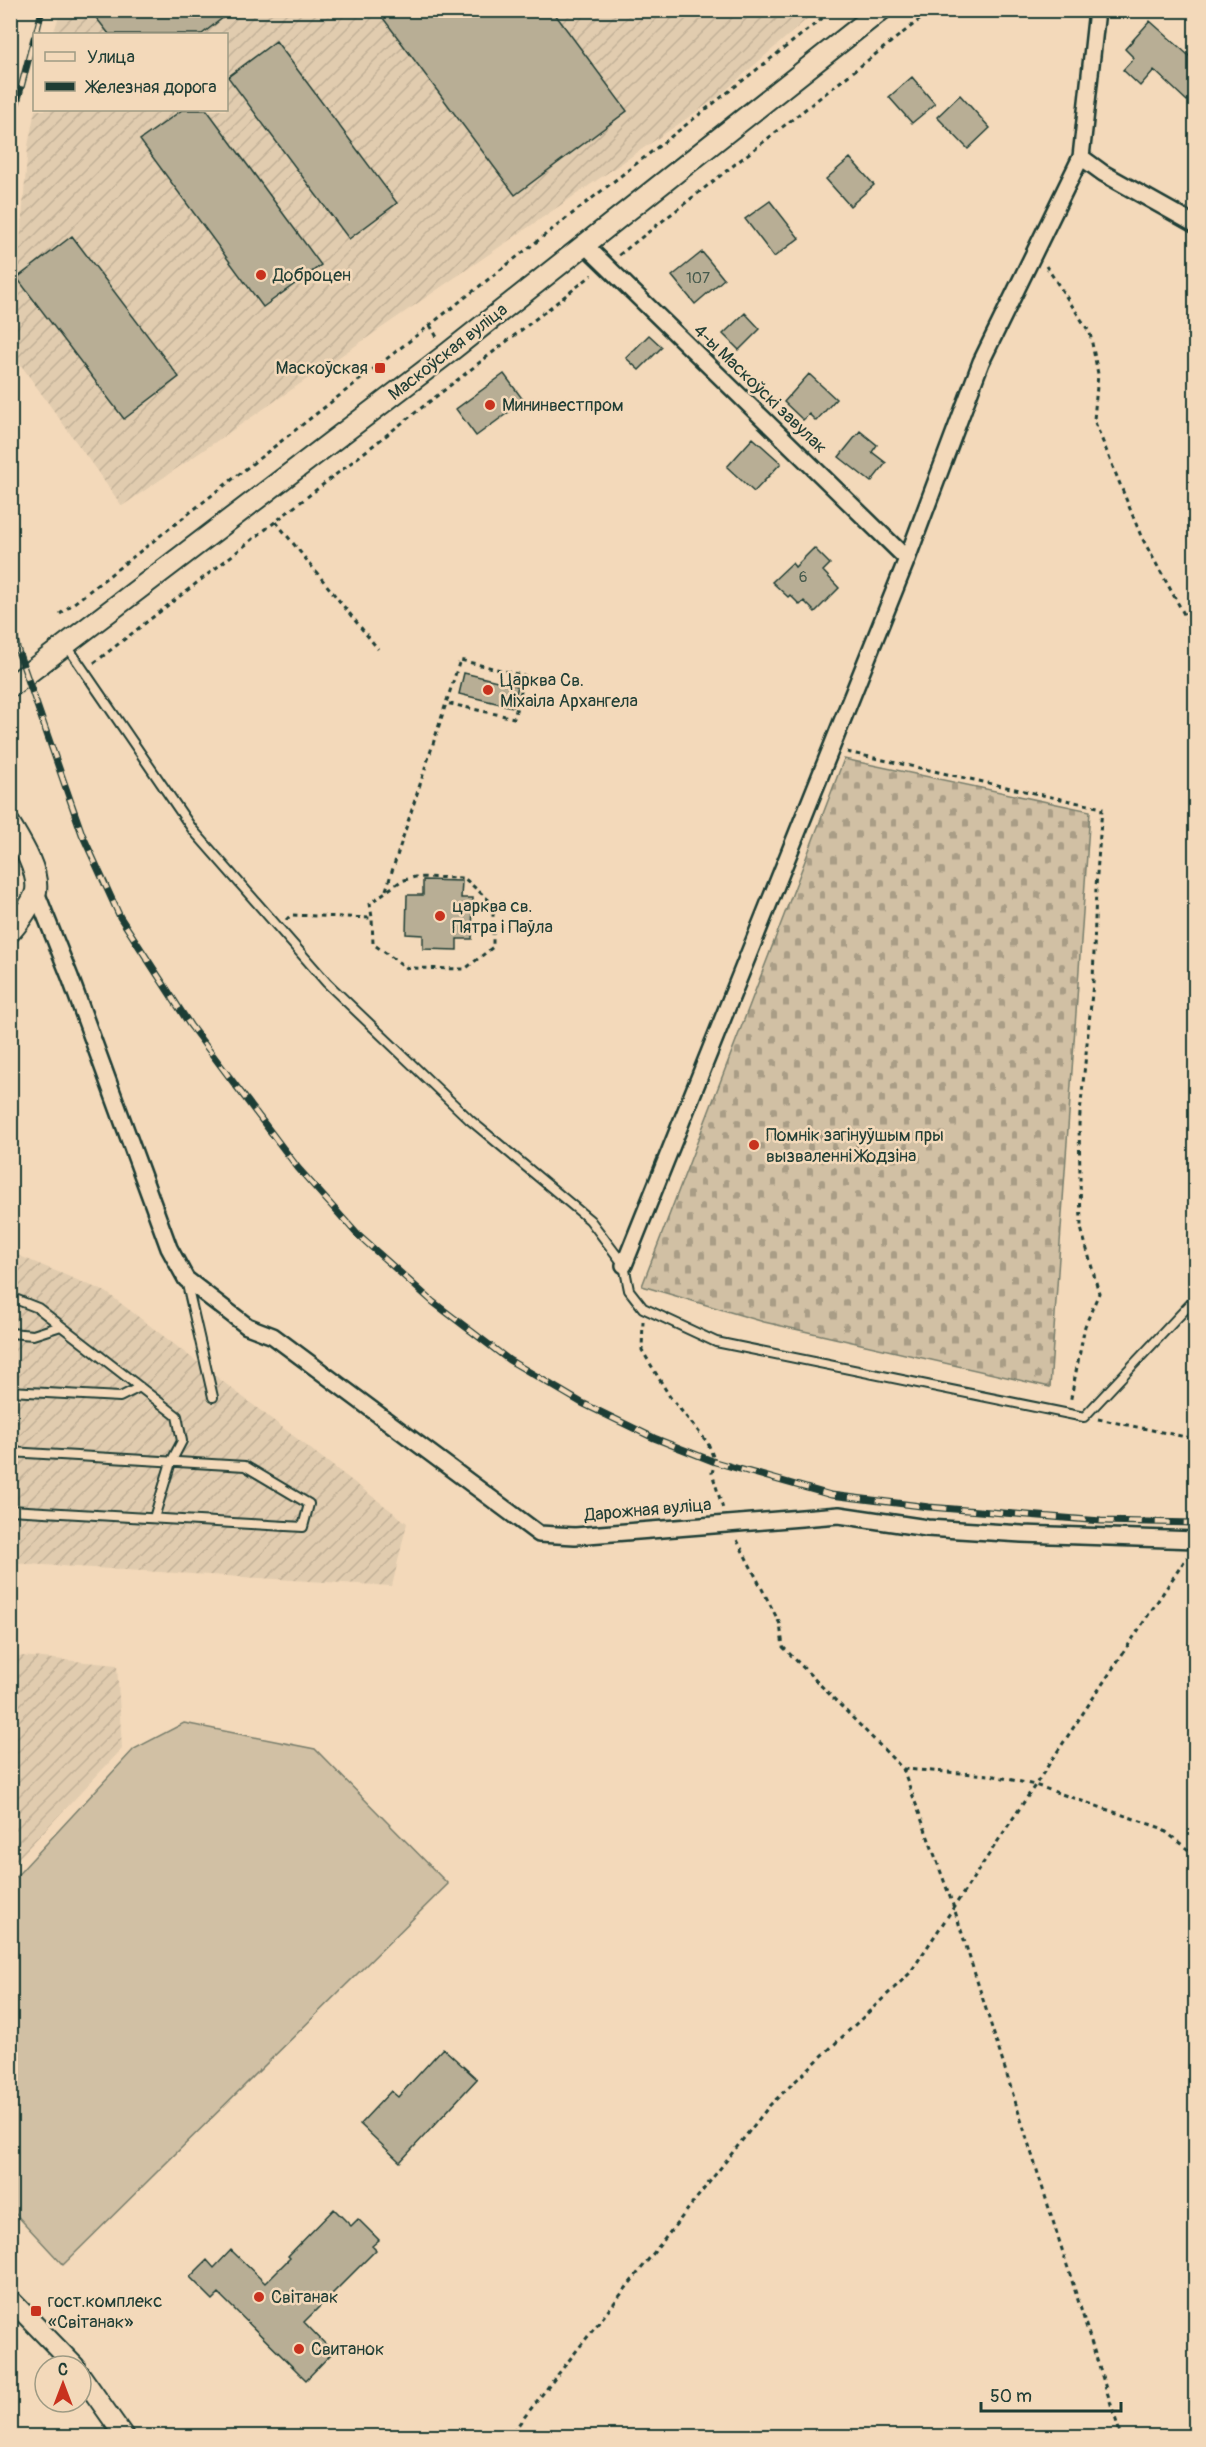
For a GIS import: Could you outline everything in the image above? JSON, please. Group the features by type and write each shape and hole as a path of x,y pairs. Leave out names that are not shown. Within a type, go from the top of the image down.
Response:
{"main road":[{"name":"Маскоўская вуліца","path":"10,687 67,646 586,246 882,10"},
{"path":"10,824 27,854 36,892 10,932"}],"street":[{"path":"624,1265 907,559 981,362 1081,156 1097,10"},
{"path":"1081,156 1103,173 1196,225"},
{"name":"4-ы Маскоўскі завулак","path":"586,246 907,559"},
{"path":"36,892 70,977 169,1248 186,1279"},
{"name":"Дарожная вуліца","path":"186,1279 248,1326 273,1336 539,1534 575,1536 839,1515 927,1528 1196,1540"},
{"path":"10,2300 63,2354"},
{"path":"93,2392 124,2436"}],"lane":[{"path":"67,646 193,830 327,983 470,1120 590,1220 624,1265 629,1290 643,1308 716,1342 1084,1417 1196,1298"},
{"path":"186,1279 213,1397"},
{"path":"10,1297 38,1308 177,1416 182,1442 171,1462 153,1518"},
{"path":"10,1333 33,1335 61,1326"},
{"path":"10,1391 120,1397 140,1387"},
{"path":"10,1452 245,1466 309,1504 303,1527 10,1510"}],"path":[{"path":"60,614 833,10"},
{"path":"94,663 932,10"},
{"path":"1035,250 1090,333 1098,374 1094,420 1142,536 1196,636"},
{"path":"276,522 378,649"},
{"path":"386,892 446,703 460,660 525,675 514,718 446,703"},
{"path":"831,749 1102,808 1096,887 1093,982 1079,1124 1081,1228 1099,1293 1085,1326 1068,1413"},
{"path":"415,877 464,878 493,904 493,947 465,969 407,968 373,944 372,918 370,903 401,881 415,877"},
{"path":"279,928 291,915 372,918"},
{"path":"643,1308 642,1350 670,1397 708,1443 715,1462 712,1473 728,1523 780,1624 783,1647 903,1769 954,1908 1121,2436"},
{"path":"1084,1417 1196,1439"},
{"path":"505,2436 515,2429 770,2105 910,1973 1189,1554"},
{"path":"903,1769 990,1775 1035,1785 1161,1828 1196,1856"}],"shaded area":[{"path":"61,11 816,11 718,97 122,506 13,354 28,146 35,111 228,111 228,33 53,33"},
{"path":"10,1252 106,1292 407,1523 392,1586 11,1563"},
{"path":"11,1655 117,1665 122,1749 11,1866"}],"green space":[{"path":"844,759 1090,811 1050,1387 764,1322 642,1286"},
{"path":"184,1723 315,1749 448,1884 63,2265 11,2209 11,1882 134,1749"}],"building":[{"path":"90,10 233,10 203,33 108,33"},
{"path":"377,10 552,10 627,111 515,195"},
{"path":"1150,21 1196,62 1196,91 1187,101 1154,70 1140,86 1123,70 1134,58 1125,49"},
{"path":"276,41 397,203 349,239 228,77"},
{"path":"912,77 935,104 912,123 889,97"},
{"path":"960,95 990,128 968,149 937,117"},
{"path":"181,111 208,111 321,265 263,307 140,140"},
{"path":"850,158 874,185 850,206 826,179"},
{"path":"770,201 799,238 774,257 745,219"},
{"path":"72,236 179,377 124,419 17,278"},
{"path":"702,252 724,279 695,304 672,276"},
{"path":"745,313 760,329 739,350 723,334"},
{"path":"649,335 662,347 639,370 626,358"},
{"name":"Мининвестпром","path":"504,374 524,401 476,436 456,409"},
{"path":"809,374 836,399 816,421 809,414 803,420 784,402"},
{"path":"860,431 877,445 872,452 886,463 871,482 839,457"},
{"path":"753,438 781,463 754,492 727,467"},
{"path":"814,548 830,564 823,571 839,588 815,612 804,601 800,605 790,595 788,597 772,582 792,563 795,567"},
{"name":"Царква Св. Міхаіла Архангела","path":"464,673 518,686 513,707 459,694"},
{"name":"царква св. Пятра і Паўла","path":"423,880 462,881 461,898 473,898 472,939 457,939 457,950 423,949 423,935 406,934 407,895 423,895"},
{"path":"443,2048 477,2079 400,2162 360,2124 391,2091 398,2097"},
{"name":"Світанак","path":"334,2209 351,2226 358,2219 379,2240 372,2246 376,2250 304,2322 333,2352 306,2380 219,2294 213,2300 190,2277 207,2260 214,2268 231,2250 265,2283"}],"railway":[{"path":"36,33 42,10"},
{"path":"10,141 14,114 33,42"},
{"path":"10,612 17,648 82,834 120,917 190,1025 298,1168 357,1234 433,1302 509,1360 582,1403 654,1438 715,1462 831,1495 929,1507 1101,1521 1196,1523"}],"place":[{"name":"Доброцен","path":"261,275"},
{"name":"Маскоўская","path":"380,368"},
{"name":"Мининвестпром","path":"490,405"},
{"name":"Царква Св. Міхаіла Архангела","path":"488,690"},
{"name":"царква св. Пятра і Паўла","path":"440,916"},
{"name":"Помнік загінуўшым пры вызваленні Жодзіна","path":"754,1145"},
{"name":"Світанак","path":"259,2297"},
{"name":"гост.комплекс «Світанак»","path":"36,2311"},
{"name":"Свитанок","path":"299,2349"}]}
